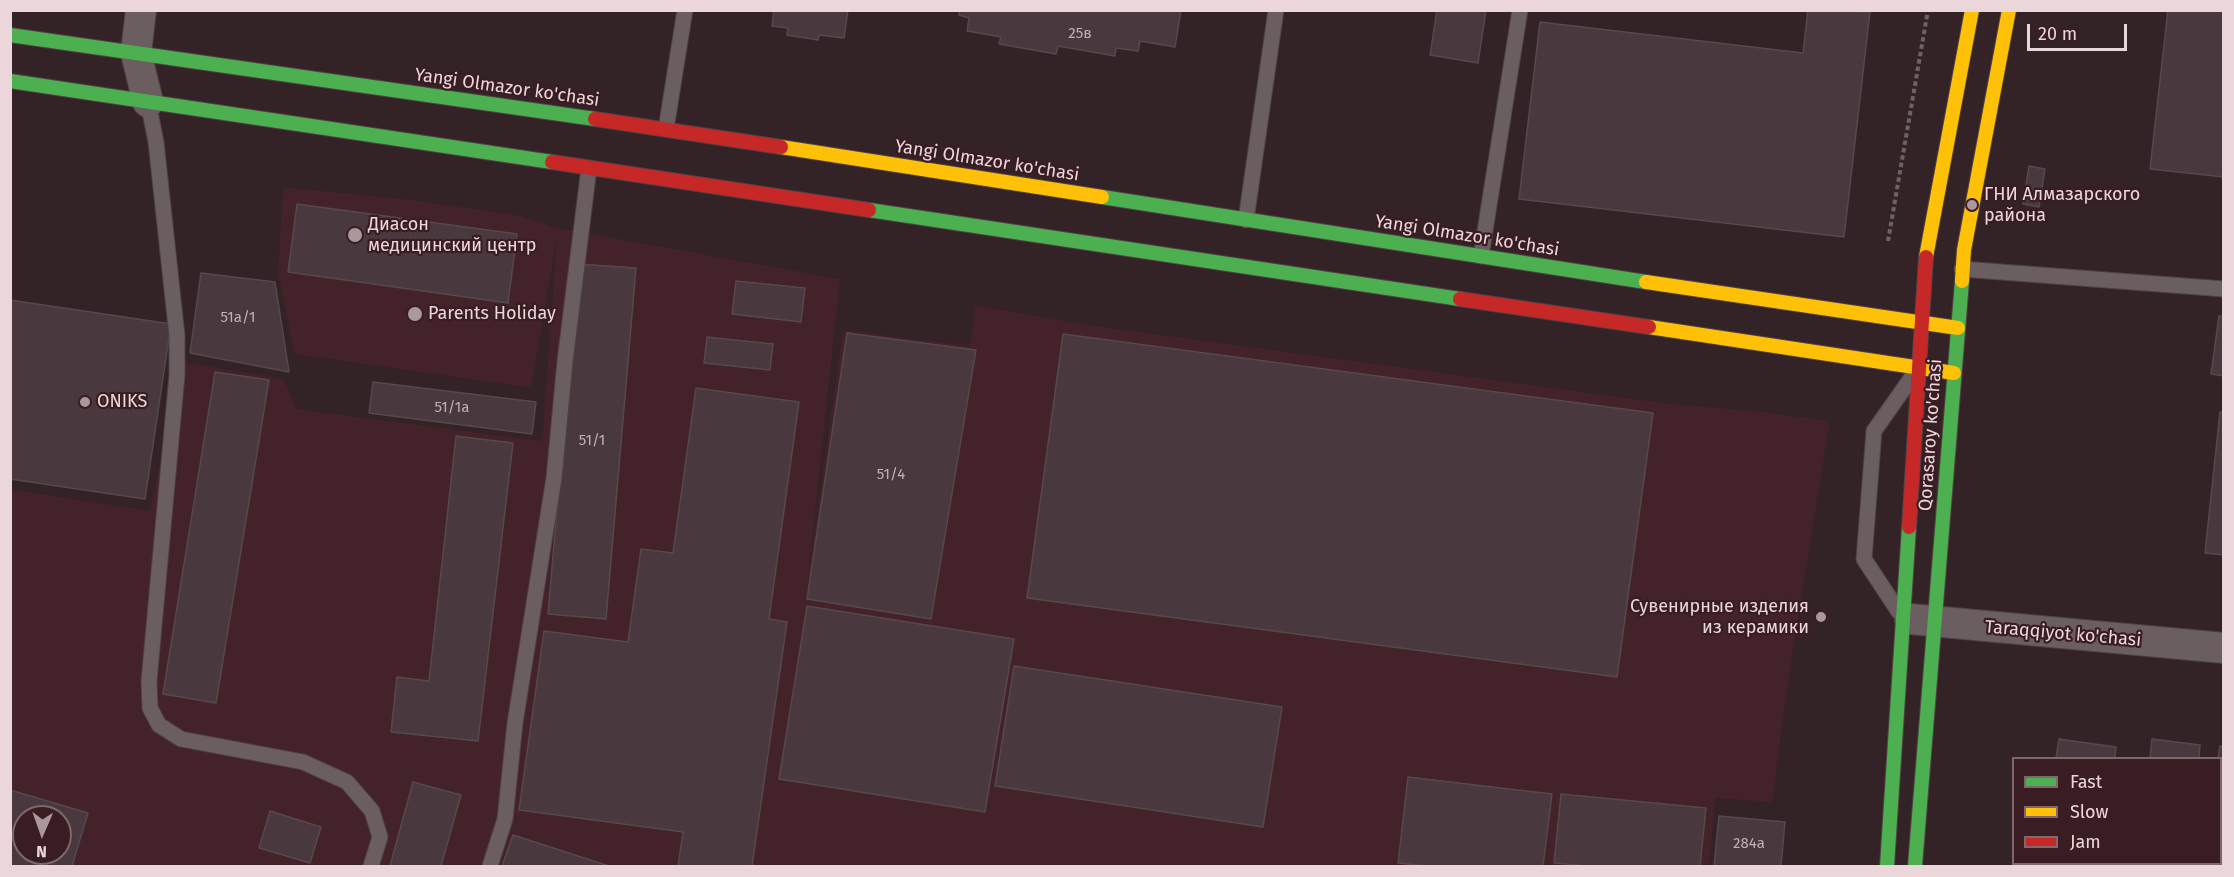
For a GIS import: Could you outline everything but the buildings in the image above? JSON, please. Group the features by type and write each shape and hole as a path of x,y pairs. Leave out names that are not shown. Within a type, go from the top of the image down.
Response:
{"main road":[{"name":"Qorasaroy ko'chasi","path":"1887,867 1927,246 1972,10"},
{"name":"Qorasaroy ko'chasi","path":"1916,867 1964,250 2009,10"},
{"name":"Yangi Olmazor ko'chasi","path":"10,35 666,129 1958,328"},
{"path":"10,81 1954,373"}],"street":[{"path":"141,10 136,53 148,102"},
{"name":"Taraqqiyot ko'chasi","path":"1903,619 2223,648"}],"lane":[{"path":"666,129 685,10"},
{"path":"1246,220 1276,10"},
{"path":"1481,256 1520,10"},
{"path":"148,102 156,142 177,336 177,375 149,681 150,708 159,725 182,739 303,762 347,782 372,811 380,837 371,867"},
{"path":"490,867 505,819 515,723 554,478 565,361 589,168"},
{"path":"1962,269 2223,289"},
{"path":"1903,619 1864,559 1864,552 1874,431 1919,368"}],"path":[{"path":"1888,241 1928,10"}],"shaded area":[{"path":"283,187 412,200 516,215 558,228 840,279 809,570 843,330 970,346 975,305 1081,324 1671,404 1755,411 1830,421 1791,661 1772,802 1715,798 1709,866 11,866 10,489 150,511 181,362 284,379 296,409 542,441 557,238 531,388 295,354 278,273"}],"traffic: fast":[{"path":"10,35 595,119"},
{"path":"10,81 552,162"},
{"path":"1102,197 1646,282"},
{"path":"869,210 1460,299"},
{"path":"1915,866 1962,281"},
{"path":"1887,866 1909,527"}],"traffic: slow":[{"path":"1926,257 1972,10"},
{"path":"1962,281 1964,250 2009,10"},
{"path":"781,147 1102,197"},
{"path":"1646,282 1958,328"},
{"path":"1649,327 1954,373"}],"traffic: jam":[{"path":"595,119 781,147"},
{"path":"552,162 869,210"},
{"path":"1909,527 1926,257"},
{"path":"1460,299 1649,327"}],"place":[{"name":"ГНИ Алмазарского района","path":"1972,205"},
{"name":"Диасон медицинский центр","path":"355,235"},
{"name":"Parents Holiday","path":"415,314"},
{"name":"ONIKS","path":"85,402"},
{"name":"Сувенирные изделия из керамики","path":"1821,617"}]}
